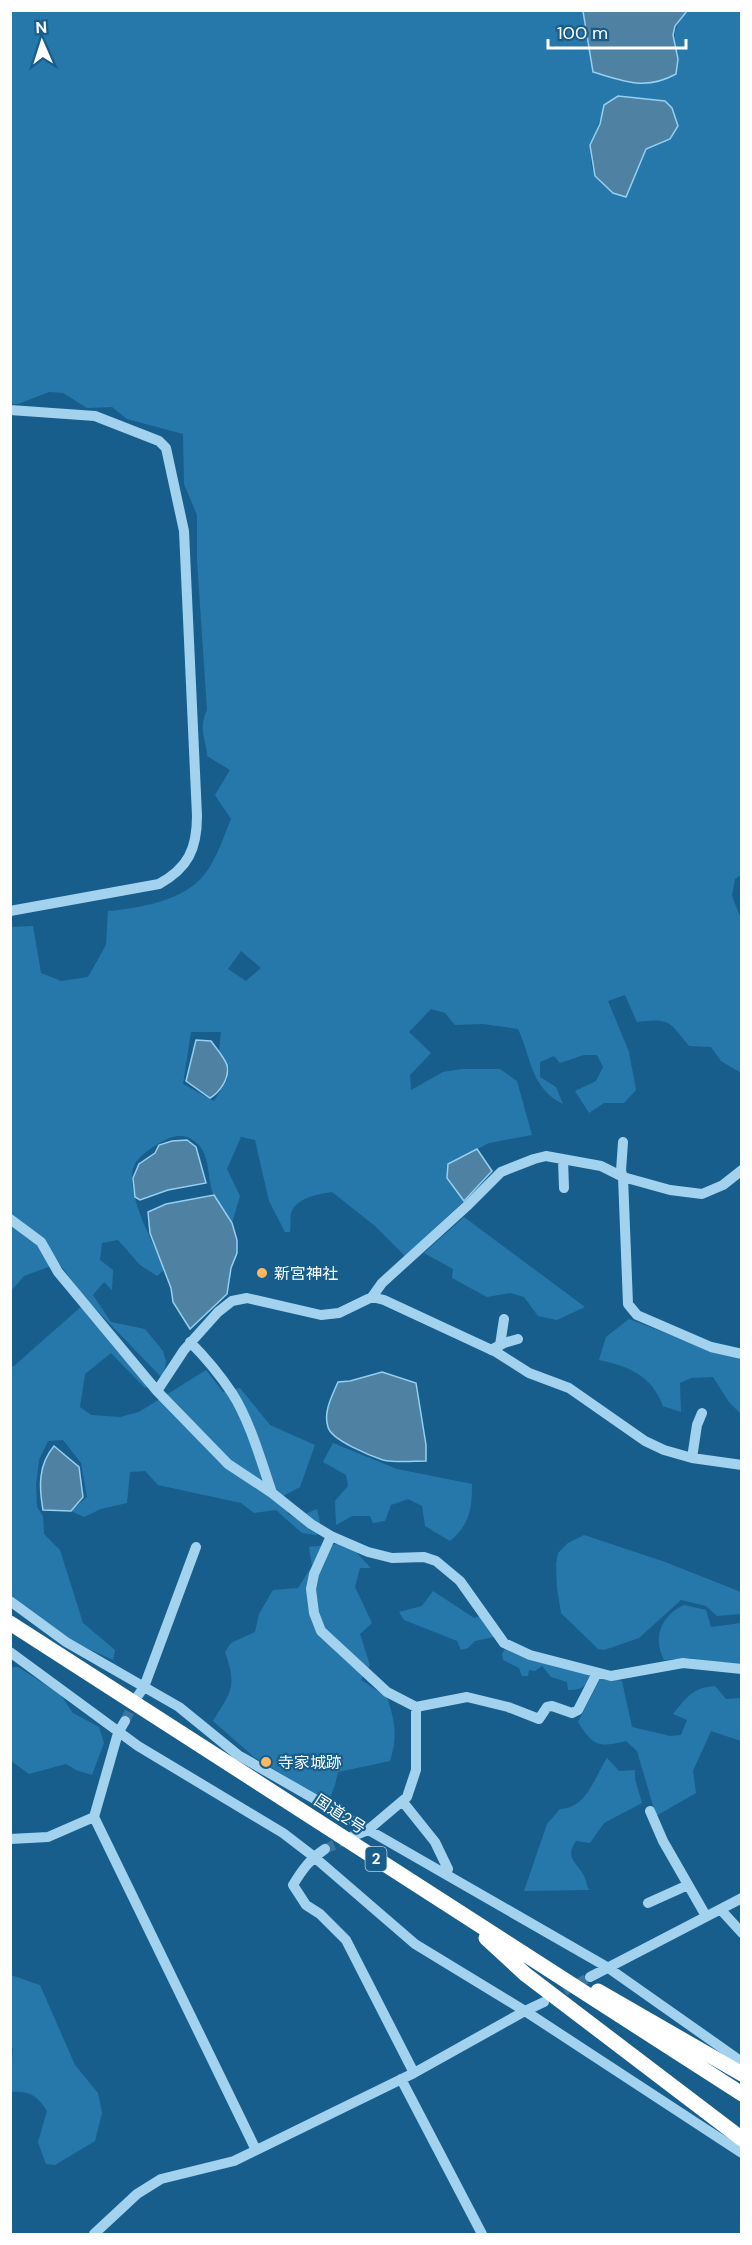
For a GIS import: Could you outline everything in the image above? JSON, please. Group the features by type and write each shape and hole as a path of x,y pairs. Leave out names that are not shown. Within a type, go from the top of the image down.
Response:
{"highway":[{"name":"国道2号","path":"10,1623 741,2094"},
{"path":"457,1911 741,2074"},
{"path":"457,1911 525,1974 741,2139"}],"street":[{"path":"10,410 95,416 159,441 166,448 184,531 197,825 193,850 185,864 174,876 159,884 10,910"},
{"path":"623,1142 621,1170 624,1177 628,1304 637,1315 711,1347 741,1354"},
{"path":"157,1391 190,1342 218,1312 232,1302 247,1298 321,1315 339,1313 372,1297 382,1283 501,1172 546,1156 601,1166 624,1177 670,1190 702,1194 723,1185 741,1170"},
{"path":"562,1159 564,1188"},
{"path":"10,1220 41,1242 58,1272 157,1391 228,1464 272,1493 311,1524 331,1536 368,1552 392,1558 424,1557 436,1561 460,1581 504,1642 530,1654 611,1676 683,1663 741,1670"},
{"path":"372,1297 496,1348 529,1373 569,1388 645,1441 664,1450 692,1458 741,1465"},
{"path":"496,1348 504,1318"},
{"path":"496,1348 518,1340"},
{"path":"190,1342 204,1356 233,1395 252,1436 272,1493"},
{"path":"692,1458 697,1425 702,1413"},
{"path":"331,1536 314,1574 311,1589 314,1613 321,1631 387,1692 416,1707 467,1697 508,1707 539,1719 547,1707 572,1713 578,1710 597,1673"},
{"path":"137,1697 144,1687 196,1547"},
{"path":"10,1601 66,1642 179,1707 238,1755 607,1966 741,2062"},
{"path":"10,1652 118,1733 283,1833 415,1944 525,2011 741,2153"},
{"path":"353,1836 368,1830 403,1803 413,1783 416,1770 416,1707"},
{"path":"125,1721 118,1733 94,1817 256,2150"},
{"path":"403,1803 435,1842 448,1869 446,1874"},
{"path":"650,1811 663,1841 706,1916"},
{"path":"10,1839 48,1837 94,1817"},
{"path":"325,1849 313,1856 302,1869 293,1886 306,1905 320,1914 346,1940 414,2073"},
{"path":"648,1903 688,1885"},
{"path":"590,1977 607,1966 741,1898"},
{"path":"721,1910 741,1933"},
{"path":"94,2235 137,2194 161,2180 234,2161 414,2073 544,2002"},
{"path":"401,2079 482,2235"}],"shaded area":[{"path":"11,11 583,11 678,59 675,33 687,11 741,11 742,874 735,879 732,896 741,919 741,1073 721,1061 711,1047 689,1046 668,1023 663,1021 637,1022 625,995 608,1001 629,1052 636,1090 624,1103 604,1103 589,1113 575,1091 596,1081 603,1067 597,1055 584,1055 560,1063 554,1056 540,1062 540,1077 556,1087 563,1104 552,1097 538,1081 518,1029 483,1024 455,1025 445,1013 431,1009 409,1032 431,1053 410,1075 411,1090 443,1072 461,1069 500,1069 517,1081 532,1135 489,1143 458,1159 447,1178 464,1201 405,1256 375,1226 332,1192 309,1197 298,1203 291,1213 290,1232 285,1232 269,1201 255,1140 241,1137 227,1169 240,1196 232,1223 214,1196 202,1149 190,1138 178,1136 165,1140 145,1152 136,1162 132,1173 132,1186 141,1216 165,1269 157,1276 140,1265 118,1240 102,1243 100,1260 113,1270 112,1290 104,1282 93,1295 111,1322 145,1329 163,1351 166,1361 163,1379 84,1297 59,1263 24,1276 11,1291 11,927 33,926 41,973 61,981 88,977 106,945 108,911 161,902 174,897 196,883 213,861 231,819 215,795 230,770 207,756 203,733 207,710 197,560 197,515 184,484 183,434 127,419 112,407 87,408 63,393 49,392 18,404 11,404","holes":["604,105 670,139 646,148 595,176 591,149","241,951 261,968 246,981 228,969","191,1032 221,1032 219,1051 229,1068 227,1080 214,1101 183,1084"]},
{"path":"583,11 687,11 675,26 673,35 678,59 676,74 654,82 635,83 593,72"},
{"path":"618,96 665,101 672,108 678,126 670,139 646,149 626,197 613,193 595,176 590,145 600,124 604,105"},
{"path":"196,1040 211,1041 227,1065 227,1075 223,1084 210,1098 186,1081"},
{"path":"187,1140 196,1147 206,1183 168,1190 140,1200 135,1197 133,1178 139,1164 155,1153 159,1145"},
{"path":"477,1149 492,1171 464,1201 447,1178 448,1164"},
{"path":"214,1195 232,1223 237,1240 237,1253 231,1268 227,1294 190,1329 173,1302 171,1288 150,1233 148,1212 166,1204"},
{"path":"464,1217 585,1307 557,1320 538,1316 524,1297 510,1293 487,1297 452,1278 453,1269 424,1253"},
{"path":"83,1305 149,1385 145,1388 111,1353 85,1374 80,1407 91,1415 120,1417 139,1412 206,1370 223,1392 240,1388 270,1425 315,1445 300,1487 283,1496 288,1514 296,1518 317,1509 320,1522 317,1535 302,1533 276,1510 254,1513 241,1503 158,1485 145,1471 130,1472 127,1503 101,1509 84,1517 71,1511 87,1497 81,1463 63,1440 48,1441 39,1460 36,1485 37,1507 43,1516 44,1534 60,1550 83,1623 115,1650 113,1660 69,1640 11,1595 10,1367 14,1366"},
{"path":"629,1319 709,1350 741,1356 741,1414 729,1402 713,1377 691,1378 680,1383 681,1412 663,1406 653,1387 638,1374 630,1369 599,1360 606,1337"},
{"path":"382,1372 416,1383 426,1445 426,1461 383,1460 344,1442 336,1437 328,1427 327,1410 338,1382"},
{"path":"333,1443 397,1469 472,1484 469,1516 466,1522 450,1541 425,1526 422,1506 408,1499 391,1505 385,1521 373,1523 370,1516 352,1516 336,1525 335,1501 348,1486 346,1475 323,1462"},
{"path":"54,1446 79,1467 83,1497 71,1511 43,1510 42,1469"},
{"path":"584,1535 665,1562 741,1592 741,1614 717,1616 706,1606 681,1600 639,1638 604,1650 598,1649 561,1613 557,1588 558,1553 568,1543"},
{"path":"338,1544 355,1551 371,1568 360,1568 355,1587 372,1623 360,1634 370,1665 361,1680 387,1697 394,1722 395,1736 390,1761 338,1772 328,1803 254,1757 213,1721 231,1688 231,1673 225,1652 231,1643 255,1632 259,1614 273,1590 298,1588 312,1566 309,1547"},
{"path":"433,1591 474,1618 480,1616 494,1637 475,1641 468,1648 461,1650 457,1641 404,1620 399,1612 422,1606"},
{"path":"684,1605 706,1610 711,1627 741,1623 741,1666 689,1658 664,1660 659,1643 661,1628 676,1609"},
{"path":"506,1647 592,1675 583,1687 568,1690 567,1682 551,1677 542,1666 535,1671 529,1670 528,1676 522,1676 519,1668 503,1660 502,1654"},
{"path":"11,1667 18,1667 60,1694 73,1713 99,1727 104,1743 92,1775 66,1764 29,1774 11,1761"},
{"path":"601,1677 622,1681 632,1727 670,1736 681,1735 687,1720 673,1714 682,1703 695,1691 715,1686 726,1699 741,1698 741,1741 711,1731 693,1771 696,1793 656,1816 637,1751 626,1741 598,1743 588,1736 578,1722"},
{"path":"607,1758 619,1771 635,1770 635,1779 642,1803 604,1823 590,1843 576,1841 571,1856 584,1876 589,1890 524,1891 547,1824 560,1809 569,1807 583,1798"},
{"path":"11,1975 40,1985 75,2065 98,2093 102,2113 95,2141 55,2165 46,2164 38,2142 47,2111 32,2095 11,2092 13,2049 10,2045"}],"tunnel":[{"path":"125,1721 137,1697"},
{"path":"325,1849 349,1838"},
{"path":"551,1998 590,1977"}],"place":[{"name":"新宮神社","path":"262,1273"},
{"name":"寺家城跡","path":"266,1762"}]}
